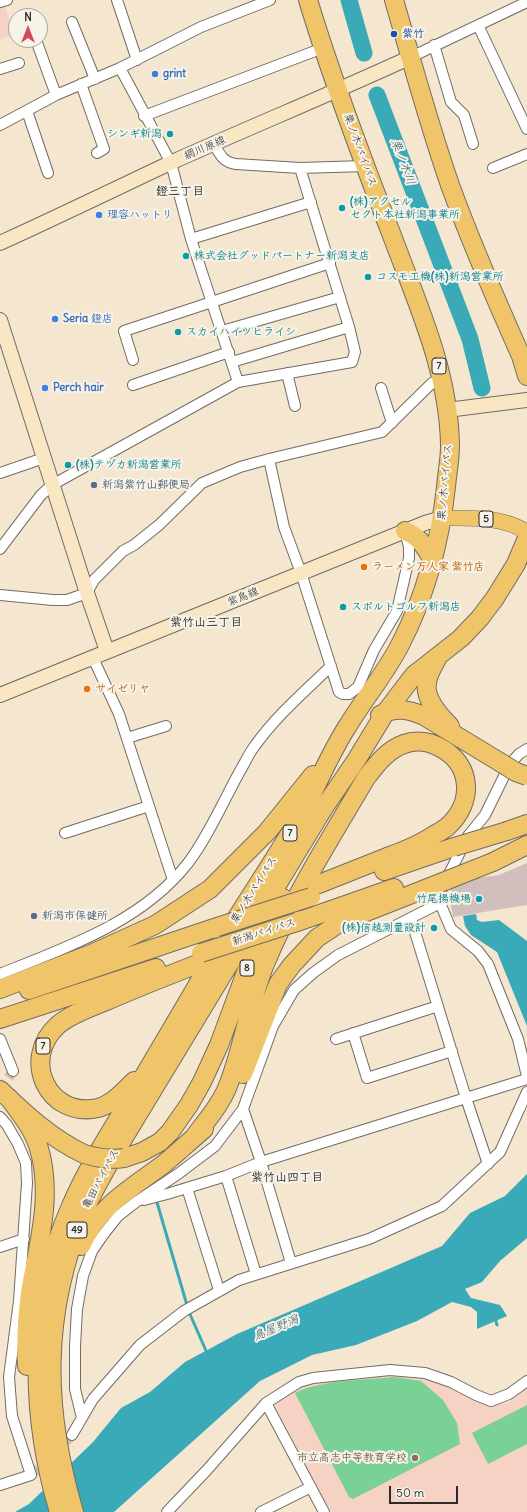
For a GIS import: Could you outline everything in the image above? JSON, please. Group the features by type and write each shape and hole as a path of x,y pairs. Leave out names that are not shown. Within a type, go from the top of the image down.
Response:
{"highway":[{"name":"栗ノ木バイパス","path":"222,930 301,815 345,730 382,676 400,645 418,606 433,560 442,518 450,447 447,410 442,378 425,324 365,166 323,48 308,0"},
{"path":"394,0 427,116 450,186 521,356 527,375"},
{"path":"406,531 421,540 433,560"},
{"name":"栗ノ木バイパス","path":"253,923 385,712 414,675 461,638 480,618 496,598 516,564 527,538"},
{"name":"7","path":"437,658 427,683 427,691 430,700 442,717 466,741 516,772 527,776"},
{"path":"301,815 358,731 371,720 385,712 394,710 412,710 466,741"},
{"path":"0,989 91,954 155,924 210,889 267,832 312,776 345,730"},
{"path":"195,1136 215,1109 229,1084 258,982 278,936 294,903 366,778 380,760 391,751 413,742 435,744 446,750 455,758 463,769 466,779 466,791 464,802 460,811 447,827 416,846 315,890 253,923"},
{"name":"8","path":"5,1094 67,1146 84,1154 100,1159 124,1158 142,1152 160,1142 179,1121 190,1105 202,1082 219,1045 252,956 333,807 357,759"},
{"path":"315,890 527,824"},
{"path":"496,857 527,842"},
{"path":"62,1279 75,1260 86,1236 102,1212 112,1202 165,1163 218,1116 234,1093 246,1070 278,984 291,966 317,938 341,922 443,876 527,845"},
{"name":"新潟バイパス","path":"0,1000 222,930 253,923 298,922 443,876"},
{"name":"7","path":"153,1060 112,1101 99,1108 83,1109 68,1106 56,1098 47,1088 42,1077 39,1063 47,1036 73,1015 140,987 198,959 253,923"},
{"name":"亀田バイパス","path":"74,1512 66,1485 51,1461 54,1426 51,1393 51,1359 54,1316 67,1260 84,1210 115,1152 253,923"},
{"name":"亀田バイパス","path":"59,1512 51,1461 38,1404 37,1363 43,1299 54,1253 72,1203 99,1150 153,1060 222,930"},
{"path":"0,1019 198,959"},
{"path":"5,1094 28,1125 37,1144 43,1165 45,1182 44,1219 30,1294 25,1340 30,1407 51,1461"}],"main road":[{"name":"5","path":"442,518 480,518 508,522 527,532"}],"street":[{"path":"0,2 7,0"},
{"path":"116,0 137,60"},
{"path":"0,125 56,95 120,68 201,27 270,0"},
{"path":"411,57 527,2"},
{"path":"72,22 95,79"},
{"path":"478,25 526,123"},
{"path":"434,45 451,102 464,115 473,144"},
{"path":"39,48 56,95"},
{"path":"144,116 323,48"},
{"name":"網川原線","path":"0,243 170,163 411,57"},
{"path":"0,69 19,62"},
{"path":"120,68 170,163 191,239 238,382"},
{"path":"81,84 104,149 96,153"},
{"path":"27,111 48,173"},
{"path":"214,144 222,158 228,163 300,168 354,168 365,166"},
{"path":"493,168 527,154"},
{"path":"0,549 41,495 52,485 238,382 352,362 355,352 349,327 300,168"},
{"path":"191,239 311,202"},
{"path":"133,360 124,331 330,263"},
{"path":"222,331 340,297"},
{"path":"0,320 52,485 107,651"},
{"path":"232,362 349,327"},
{"path":"133,386 229,352"},
{"path":"287,373 295,406"},
{"path":"0,595 67,600 87,593 94,580 123,551 134,545 159,525 202,483 240,467 382,432 432,383 442,378"},
{"path":"381,388 392,423"},
{"path":"447,410 527,400"},
{"path":"0,473 44,458"},
{"path":"269,459 284,527 301,573 339,692 343,694 349,694 358,687 374,650 397,611 409,558 409,547 406,531"},
{"name":"紫鳥線","path":"0,695 301,573 442,518"},
{"path":"93,658 120,714 173,880"},
{"path":"0,974 72,945 117,923 150,900 173,880 188,864 202,843 253,748 275,721 331,666"},
{"path":"127,738 166,726"},
{"path":"136,1202 226,1176 261,1162 527,1078 518,1038 488,964 478,951 451,929 440,903 439,894 468,836 485,815 510,764 519,754 527,749"},
{"path":"65,833 149,806"},
{"path":"82,1418 75,1389 77,1309 83,1276 92,1251 103,1235 118,1216 178,1174 214,1146 243,1109 273,1026 294,990 313,973 338,955 440,903"},
{"path":"411,919 488,1164"},
{"path":"336,1038 438,1006"},
{"path":"353,1033 367,1078 452,1051"},
{"path":"0,1039 13,1071"},
{"path":"72,1435 92,1399 140,1345 184,1311 239,1280 369,1239 442,1206 500,1152 527,1092"},
{"path":"243,1109 261,1162 291,1263"},
{"path":"0,1117 7,1125 18,1144 26,1163 27,1183 24,1239 19,1301 9,1378 12,1416 31,1475 0,1485"},
{"path":"226,1176 256,1274"},
{"path":"187,1188 220,1290"},
{"path":"0,1247 24,1239"},
{"path":"167,1512 206,1471 266,1403 299,1382 313,1378 390,1370 425,1373 451,1382 476,1396 491,1400 508,1394 527,1381"},
{"path":"266,1403 324,1512"},
{"path":"261,1512 311,1487"}],"shaded area":[{"path":"0,0 3,0 8,16 8,37 0,39"},
{"path":"527,863 527,905 453,917 449,894 455,881 499,875"},
{"name":"市立高志中等教育学校","path":"402,1374 443,1384 490,1405 507,1403 527,1389 527,1512 331,1512 274,1404 282,1397 302,1385"}],"green space":[{"path":"395,1377 421,1381 443,1400 457,1423 460,1444 353,1499 349,1497 295,1393 316,1385"},
{"path":"527,1405 527,1444 488,1464 472,1433"}],"water":[{"path":"476,914 477,920 482,922 499,920 527,941 527,1026 497,952 471,935 465,926 463,916"},
{"name":"鳥屋野潟","path":"527,1174 527,1238 500,1261 482,1282 465,1289 471,1298 500,1305 507,1316 477,1329 477,1312 471,1307 452,1302 417,1321 356,1345 312,1355 260,1381 114,1512 15,1512 29,1504 93,1442 121,1408 150,1392 185,1362 237,1334 442,1246 470,1213 505,1196"}],"waterway":[{"name":"栗ノ木川","path":"349,0 364,53"},
{"name":"栗ノ木川","path":"377,95 470,339 482,388"},
{"path":"156,1199 189,1312 207,1353"},
{"path":"496,1321 497,1325"}],"tunnel":[{"path":"0,1090 13,1071"},
{"path":"31,1475 72,1435"}],"place":[{"name":"紫竹","path":"394,34"},
{"name":"grint","path":"155,74"},
{"name":"シンギ新潟","path":"170,134"},
{"name":"(株)アクセル セクト本社新潟事業所","path":"342,208"},
{"name":"理容ハットリ","path":"99,215"},
{"name":"株式会社グッドパートナー新潟支店","path":"186,256"},
{"name":"コスモ工機(株)新潟営業所","path":"368,277"},
{"name":"Seria 鐙店","path":"55,319"},
{"name":"スカイハイツヒライシ","path":"178,332"},
{"name":"Perch hair","path":"45,388"},
{"name":"(株)テヅカ新潟営業所","path":"68,465"},
{"name":"新潟紫竹山郵便局","path":"94,485"},
{"name":"ラーメン万人家 紫竹店","path":"364,567"},
{"name":"スポルトゴルフ新潟店","path":"343,607"},
{"name":"サイゼリヤ","path":"87,689"},
{"name":"竹尾揚機場","path":"479,899"},
{"name":"新潟市保健所","path":"34,916"},
{"name":"(株)信越測量設計","path":"434,928"},
{"name":"市立高志中等教育学校","path":"415,1458"}],"district":[{"name":"鐙三丁目","path":"180,192"},
{"name":"紫竹山三丁目","path":"206,623"},
{"name":"紫竹山四丁目","path":"287,1178"}]}
